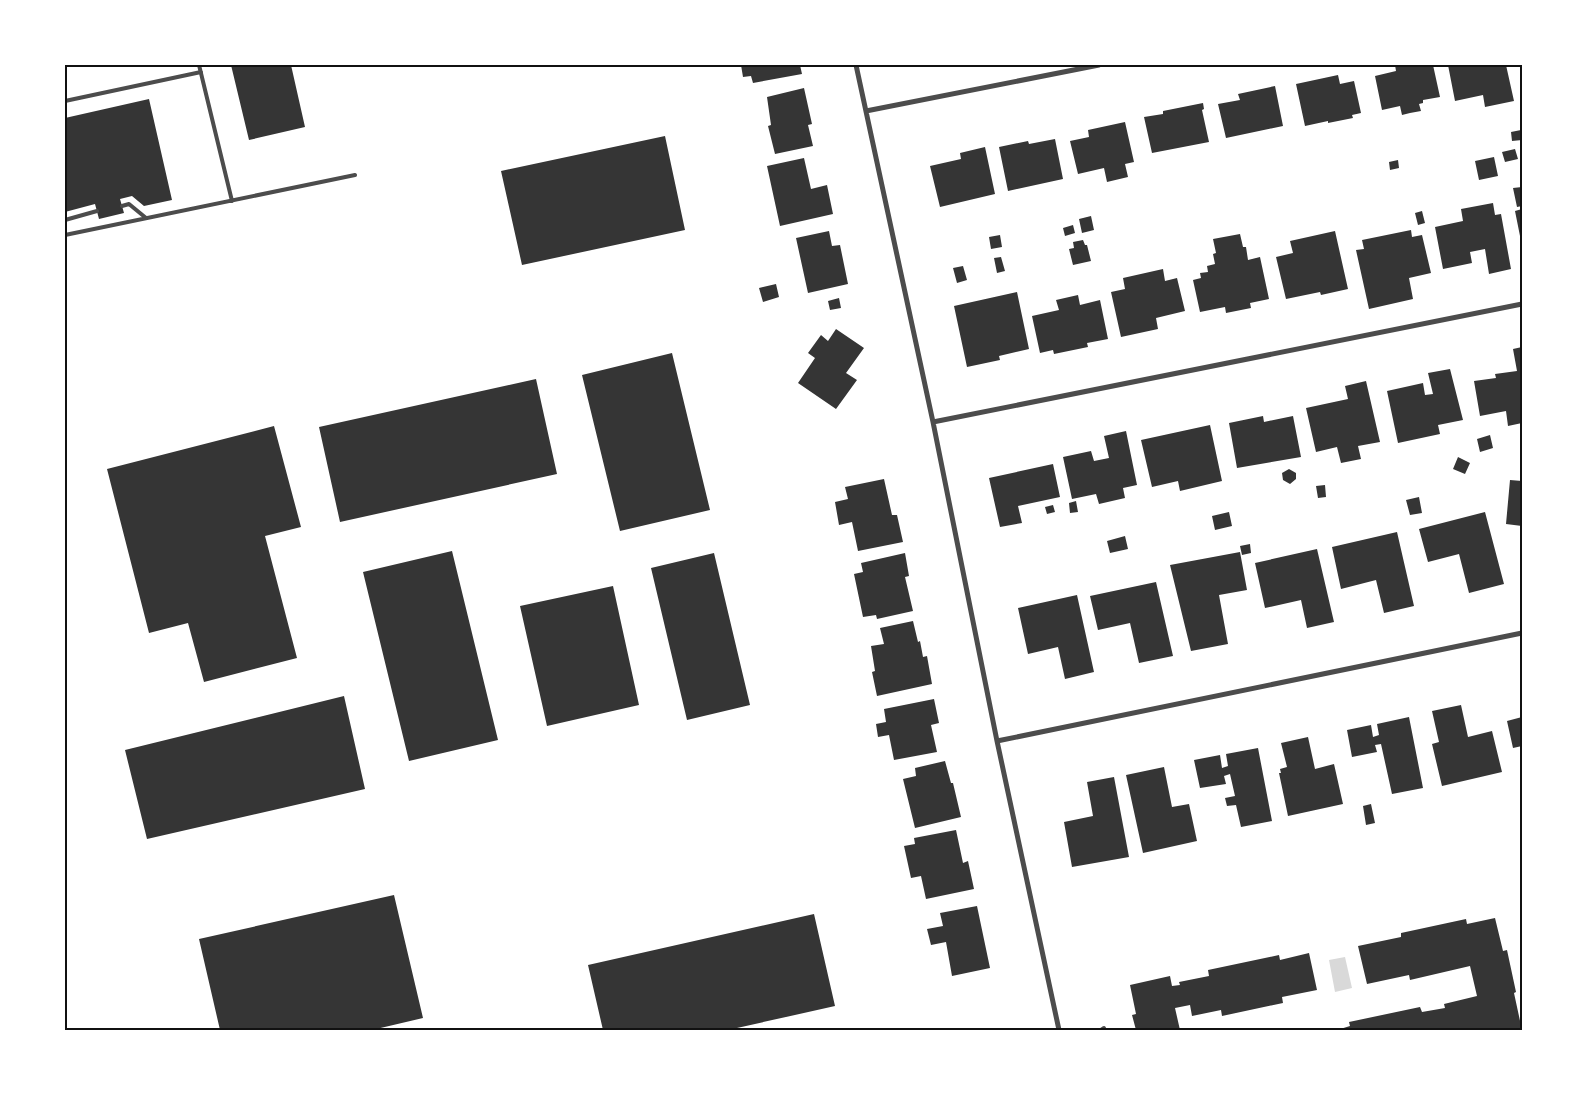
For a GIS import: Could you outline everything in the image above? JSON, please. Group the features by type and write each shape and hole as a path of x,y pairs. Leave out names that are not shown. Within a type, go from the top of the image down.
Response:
{"street":[{"path":"856,65 933,422 997,741 1059,1030"},
{"path":"866,111 1099,65"},
{"path":"933,422 1522,304"},
{"path":"997,741 1522,633"}],"lane":[{"path":"199,65 232,201"},
{"path":"65,101 201,72"},
{"path":"65,235 356,175"},
{"path":"122,206 129,204 146,218"},
{"path":"65,220 97,211"}],"shaded area":[{"path":"1345,957 1352,988 1335,992 1329,960"}],"building":[{"path":"231,65 291,65 305,127 249,140"},
{"path":"741,65 800,65 802,74 753,83 751,76 743,77"},
{"path":"1395,65 1433,65 1440,97 1423,100 1423,103 1419,104 1421,111 1402,115 1400,106 1382,110 1375,76 1396,71"},
{"path":"1448,65 1506,65 1514,101 1485,107 1483,95 1455,101"},
{"path":"1338,75 1340,84 1354,81 1361,113 1352,115 1353,118 1305,126 1296,84"},
{"path":"1275,86 1283,126 1226,138 1218,104 1240,100 1238,94"},
{"path":"804,88 812,124 808,125 813,146 775,154 768,126 771,125 767,97"},
{"path":"149,99 172,200 144,206 132,196 120,199 124,213 99,219 95,204 65,212 65,118"},
{"path":"1203,103 1204,109 1202,110 1209,142 1152,153 1144,117"},
{"path":"1125,122 1134,162 1125,164 1128,177 1107,182 1104,168 1078,174 1070,141 1089,137 1088,130"},
{"path":"1521,130 1522,140 1512,141 1511,132"},
{"path":"665,136 685,230 522,265 501,171"},
{"path":"1055,139 1063,179 1008,191 999,147 1028,141 1029,144"},
{"path":"985,147 995,194 940,207 930,166 961,159 960,153"},
{"path":"1515,149 1518,159 1505,162 1502,152"},
{"path":"1494,157 1498,176 1479,180 1475,161"},
{"path":"804,158 811,189 827,185 833,214 780,226 767,166"},
{"path":"1398,160 1399,168 1390,170 1389,162"},
{"path":"1522,187 1522,206 1517,207 1513,188"},
{"path":"1493,203 1495,215 1501,214 1511,269 1489,274 1485,249 1470,252 1472,263 1443,269 1435,227 1463,221 1461,209"},
{"path":"1522,209 1522,241 1521,241 1515,211"},
{"path":"1422,211 1425,223 1418,225 1415,213"},
{"path":"1091,216 1094,230 1082,233 1079,219"},
{"path":"1073,225 1075,233 1065,236 1063,228"},
{"path":"1411,230 1412,237 1422,235 1431,273 1409,278 1413,299 1369,309 1356,250 1364,249 1362,240"},
{"path":"829,231 832,246 840,245 848,284 808,293 796,238"},
{"path":"1335,231 1348,289 1321,295 1320,292 1286,299 1276,257 1293,253 1290,241"},
{"path":"1240,234 1243,247 1246,247 1248,260 1260,257 1269,299 1250,303 1251,308 1226,313 1225,307 1200,312 1193,280 1201,278 1200,273 1208,272 1207,266 1215,264 1213,254 1216,253 1213,239"},
{"path":"1000,235 1002,247 991,249 989,237"},
{"path":"1083,240 1085,245 1087,245 1091,261 1073,265 1069,249 1074,248 1073,242"},
{"path":"1001,257 1005,271 997,273 994,258"},
{"path":"963,266 967,280 957,283 953,268"},
{"path":"1163,269 1165,281 1177,278 1185,311 1156,318 1158,329 1121,337 1111,292 1125,289 1123,278"},
{"path":"776,284 779,297 763,302 759,288"},
{"path":"1017,292 1029,349 999,356 1000,360 967,367 954,306"},
{"path":"1078,295 1080,305 1100,300 1108,339 1087,343 1088,347 1054,354 1053,350 1040,353 1032,316 1059,310 1056,300"},
{"path":"839,298 841,308 830,310 828,301"},
{"path":"836,329 864,348 846,373 857,380 836,409 798,383 815,358 808,353 821,335 828,341"},
{"path":"1522,347 1522,423 1508,426 1506,411 1480,416 1474,381 1496,378 1495,374 1517,371 1513,349"},
{"path":"672,353 710,510 620,531 582,375"},
{"path":"1450,369 1463,420 1438,425 1440,434 1398,443 1387,391 1423,383 1425,395 1433,394 1428,373"},
{"path":"536,379 557,474 340,522 319,427"},
{"path":"1366,381 1380,442 1358,446 1361,459 1341,463 1337,447 1316,452 1306,408 1348,399 1345,386"},
{"path":"1263,416 1264,422 1293,416 1301,457 1237,468 1229,423"},
{"path":"1210,425 1222,481 1180,491 1178,481 1152,487 1141,440"},
{"path":"274,426 301,527 265,536 297,658 204,682 188,623 149,633 107,469"},
{"path":"1126,431 1137,485 1123,488 1125,498 1099,504 1096,494 1072,499 1063,457 1091,451 1094,461 1109,458 1104,436"},
{"path":"1490,435 1493,448 1480,452 1477,439"},
{"path":"1458,457 1470,463 1465,474 1453,469"},
{"path":"1053,464 1060,497 1018,506 1022,523 1000,527 989,478"},
{"path":"1289,469 1296,473 1296,479 1290,484 1283,480 1282,473"},
{"path":"884,479 892,515 897,515 903,542 858,551 852,522 839,525 835,502 848,499 845,487"},
{"path":"1510,480 1522,481 1522,526 1506,524"},
{"path":"1325,485 1326,497 1318,498 1316,486"},
{"path":"1419,497 1422,513 1410,515 1406,500"},
{"path":"1076,501 1078,512 1070,513 1069,503"},
{"path":"1053,505 1055,512 1047,514 1045,507"},
{"path":"1229,512 1232,526 1215,530 1212,516"},
{"path":"1485,512 1504,584 1469,593 1459,554 1428,562 1419,529"},
{"path":"1397,532 1414,606 1384,613 1376,580 1341,589 1332,547"},
{"path":"1125,536 1128,549 1110,553 1107,541"},
{"path":"1250,544 1251,553 1242,555 1240,546"},
{"path":"1317,549 1334,622 1307,628 1301,600 1265,608 1255,563"},
{"path":"452,551 498,740 409,761 363,572"},
{"path":"1240,552 1247,590 1219,595 1228,644 1191,651 1170,565"},
{"path":"714,553 750,705 687,720 651,568"},
{"path":"905,553 909,576 905,577 913,611 877,619 876,615 863,617 854,574 863,572 861,563"},
{"path":"1156,582 1173,656 1139,663 1130,623 1098,630 1090,596"},
{"path":"613,586 639,705 547,726 520,606"},
{"path":"1077,595 1094,672 1065,679 1058,647 1028,654 1018,608"},
{"path":"913,621 923,657 927,656 932,684 877,696 872,672 875,671 871,646 884,644 880,628"},
{"path":"344,696 365,789 147,839 125,750"},
{"path":"934,699 939,723 931,725 937,752 894,760 889,735 878,737 876,724 886,722 884,709"},
{"path":"1461,705 1468,737 1492,731 1502,772 1442,786 1432,744 1439,742 1432,711"},
{"path":"1409,717 1423,788 1392,794 1381,744 1375,745 1377,752 1352,757 1347,730 1371,725 1373,737 1379,735 1377,724"},
{"path":"1522,717 1522,746 1513,748 1507,721"},
{"path":"1308,737 1315,769 1334,764 1343,804 1288,816 1279,773 1281,773 1280,769 1287,767 1281,743"},
{"path":"1258,748 1272,821 1241,827 1236,805 1227,806 1225,798 1235,796 1230,774 1224,776 1226,784 1200,788 1194,760 1220,755 1222,768 1228,766 1226,754"},
{"path":"945,761 951,783 953,783 961,817 915,828 903,779 916,776 915,768"},
{"path":"1164,767 1172,807 1189,804 1197,841 1143,853 1126,775"},
{"path":"1114,777 1129,857 1072,867 1064,822 1093,816 1087,782"},
{"path":"1371,804 1375,823 1366,825 1363,806"},
{"path":"956,830 963,863 968,861 974,889 926,899 921,876 911,878 904,846 915,844 914,838"},
{"path":"394,895 423,1018 372,1030 220,1030 199,939"},
{"path":"977,906 990,968 952,976 946,942 931,945 927,929 943,926 940,913"},
{"path":"814,914 835,1006 728,1030 603,1030 588,965"},
{"path":"1495,918 1503,951 1507,950 1522,1030 1337,1030 1350,1026 1349,1022 1420,1007 1422,1012 1445,1008 1444,1004 1477,996 1470,966 1410,980 1409,975 1367,984 1358,946 1401,937 1401,933 1466,919 1467,924"},
{"path":"1309,953 1317,990 1282,997 1283,1003 1222,1016 1221,1010 1192,1016 1190,1005 1175,1008 1180,1030 1136,1030 1132,1015 1136,1014 1130,985 1170,976 1172,986 1180,985 1179,982 1209,976 1208,970 1279,955 1280,960"}]}
